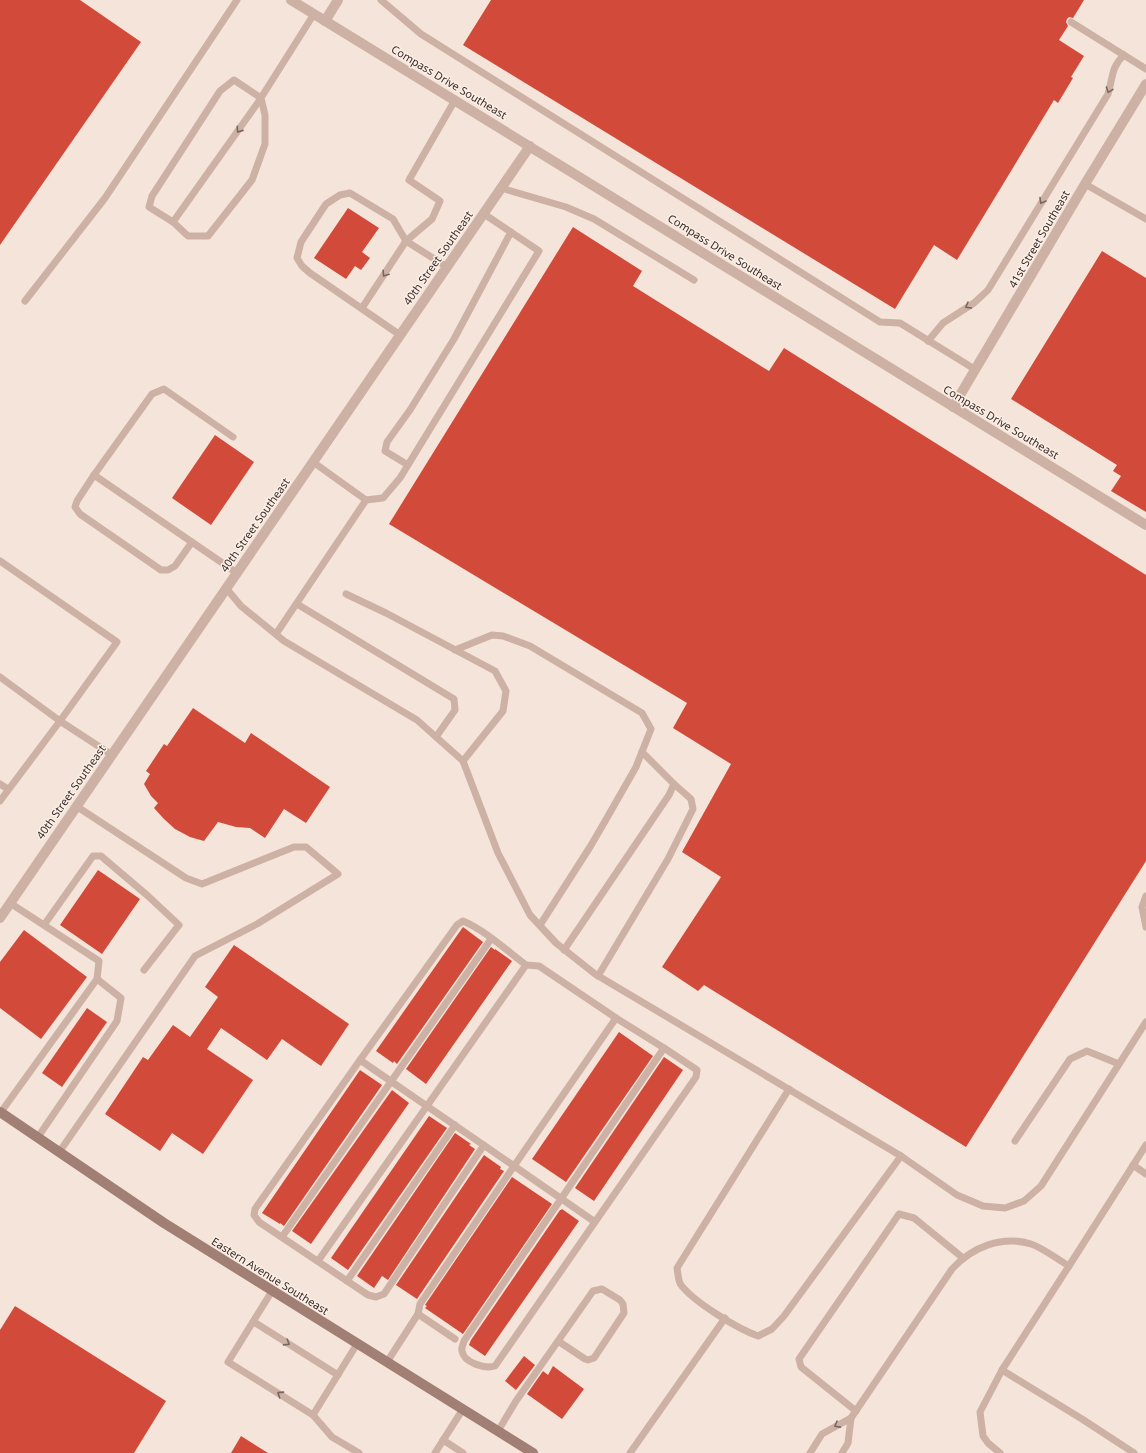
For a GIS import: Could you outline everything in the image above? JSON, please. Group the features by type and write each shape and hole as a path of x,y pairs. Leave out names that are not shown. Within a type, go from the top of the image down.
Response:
{"main road":[{"name":"Eastern Avenue Southeast","path":"1,1112 164,1223 533,1453"}],"street":[{"name":"Compass Drive Southeast","path":"291,0 1146,524"},
{"path":"325,21 338,0"},
{"name":"41st Street Southeast","path":"953,407 1146,84"},
{"name":"40th Street Southeast","path":"0,918 530,146"}],"lane":[{"path":"25,301 105,198 237,0"},
{"path":"381,0 421,34 873,318 880,322 900,323 976,370"},
{"path":"174,222 261,98 314,14"},
{"path":"1071,22 1146,68"},
{"path":"928,341 943,323 974,303 988,290 1108,94 1112,84 1114,68 1124,55"},
{"path":"234,80 261,98 265,115 265,144 252,180 208,236 188,236 174,222 149,206 152,196 220,91 234,80"},
{"path":"362,308 406,241 432,219 440,201 409,180 455,100"},
{"path":"1085,184 1146,219"},
{"path":"501,188 566,207 594,219 694,280"},
{"path":"400,335 302,266 297,258 301,242 326,204 340,194 350,193 393,219 406,241 446,267"},
{"path":"313,462 366,500 383,498 400,478 539,251 484,214"},
{"path":"408,465 385,451 387,442 410,410 454,339 511,232"},
{"path":"192,542 175,566 168,570 161,570 80,514 76,507 77,501 152,394 164,388 233,437"},
{"path":"94,475 237,573"},
{"path":"276,634 366,500"},
{"path":"0,561 117,642 0,801"},
{"path":"226,588 242,606 284,641 417,720 464,761 498,853 530,915 564,950 598,976 901,1156 957,1195 983,1206 1006,1208 1024,1201 1041,1186 1146,1022"},
{"path":"346,594 386,613 495,671 506,691 503,711 464,761"},
{"path":"296,604 454,700 455,710 436,737"},
{"path":"455,650 492,634 503,636 530,646 642,713 651,729 636,767 590,847 540,926"},
{"path":"0,677 60,721 112,755"},
{"path":"598,976 668,859 693,809 691,799 642,752"},
{"path":"0,784 8,790"},
{"path":"564,950 669,795 674,784"},
{"path":"60,1151 195,956 257,924 338,874 306,847 294,847 202,884 186,878 76,806"},
{"path":"44,925 94,856 101,856 179,925 144,970"},
{"path":"1146,896 1142,907 1146,927"},
{"path":"1,1112 97,979 99,961 10,903"},
{"path":"484,1145 384,1294 376,1297 368,1295 259,1222 254,1215 255,1209 457,925 463,921 470,924 526,965 539,966 616,1018 664,1048 697,1070 696,1077 495,1366 490,1368 479,1366 464,1356 461,1350 464,1341 664,1048"},
{"path":"282,1237 491,939"},
{"path":"318,1261 526,965"},
{"path":"38,1138 117,1021 121,998 97,979"},
{"path":"387,1362 418,1314 420,1304 616,1018"},
{"path":"1015,1141 1070,1059 1087,1051 1119,1064"},
{"path":"360,1060 595,1222"},
{"path":"789,1089 677,1268 680,1284 693,1298 746,1331 758,1336 772,1329 784,1316 901,1156"},
{"path":"347,1281 455,1125"},
{"path":"997,1452 983,1436 980,1412 1002,1370 1146,1145"},
{"path":"1133,1165 1146,1174"},
{"path":"856,1411 801,1367 799,1359 899,1214 914,1218 963,1258"},
{"path":"810,1453 822,1434 851,1418 952,1269 963,1258 975,1250 995,1242 1015,1241 1032,1245 1069,1266"},
{"path":"498,1431 516,1401 558,1341 593,1291 602,1289 620,1300 623,1304 624,1313 594,1358 591,1360 585,1359 558,1341"},
{"path":"272,1291 228,1362 313,1415 332,1437 359,1453"},
{"path":"418,1314 455,1338"},
{"path":"630,1453 725,1318"},
{"path":"254,1322 338,1375"},
{"path":"313,1415 357,1344"},
{"path":"1002,1370 1134,1453"},
{"path":"435,1453 463,1409"},
{"path":"842,1453 848,1443 851,1418"},
{"path":"443,1440 463,1453"}],"building":[{"path":"0,0 80,0 141,42 0,245"},
{"path":"491,0 1084,0 1073,18 1069,17 1067,19 1066,22 1068,26 1059,40 1084,56 1071,77 1073,78 1058,103 1054,100 957,260 934,245 895,309 463,45"},
{"path":"348,208 379,228 362,252 370,258 361,270 355,266 346,279 314,258"},
{"path":"573,227 642,271 633,286 769,371 784,348 1146,575 1146,861 966,1147 704,985 698,991 662,967 721,877 682,852 731,764 673,728 687,703 389,524"},
{"path":"1102,251 1146,278 1146,512 1111,491 1121,476 1113,471 1117,465 1011,399"},
{"path":"215,435 254,462 211,525 172,498"},
{"path":"193,708 245,743 251,733 330,787 306,823 284,809 265,838 250,828 236,827 218,822 204,841 190,837 175,829 164,819 154,808 158,803 151,796 144,784 150,774 146,771 164,744 167,746"},
{"path":"98,870 140,899 102,954 60,925"},
{"path":"463,927 483,942 397,1064 394,1061 393,1063 376,1051"},
{"path":"24,930 87,977 41,1039 0,1008 0,962"},
{"path":"234,945 349,1024 321,1066 282,1039 267,1060 221,1028 207,1049 253,1080 203,1154 172,1133 160,1151 105,1114 143,1057 148,1060 173,1025 190,1037 218,997 205,987"},
{"path":"491,947 512,961 426,1084 406,1069"},
{"path":"87,1008 107,1022 62,1087 42,1073"},
{"path":"619,1032 653,1056 566,1182 532,1159"},
{"path":"664,1057 683,1070 594,1201 575,1188"},
{"path":"360,1070 382,1085 284,1226 280,1224 262,1213"},
{"path":"392,1090 409,1103 311,1244 292,1231"},
{"path":"429,1116 447,1128 348,1270 331,1258"},
{"path":"455,1133 471,1144 469,1145 475,1149 388,1280 382,1276 374,1288 357,1276"},
{"path":"484,1155 501,1167 500,1169 504,1171 417,1299 396,1285"},
{"path":"512,1177 552,1204 463,1334 425,1308 427,1306 425,1305"},
{"path":"562,1209 579,1221 485,1356 469,1345 471,1340"},
{"path":"15,1306 166,1401 134,1453 0,1453 0,1330"},
{"path":"524,1356 535,1365 516,1390 505,1381"},
{"path":"553,1366 584,1389 562,1419 527,1394 543,1371 548,1375"},
{"path":"241,1436 268,1453 231,1453"}]}
